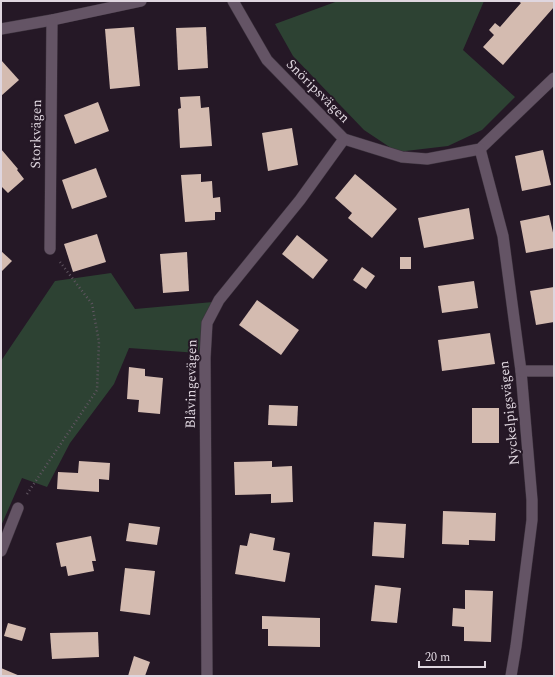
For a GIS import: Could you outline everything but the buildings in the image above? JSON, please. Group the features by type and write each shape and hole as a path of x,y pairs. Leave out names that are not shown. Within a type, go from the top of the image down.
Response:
{"street":[{"path":"1,29 141,1"},
{"name":"Snöripsvägen","path":"233,1 267,60 344,138 402,157 427,159 480,149"},
{"name":"Storkvägen","path":"50,249 52,20"},
{"path":"480,149 554,78"},
{"name":"Blåvingevägen","path":"207,676 205,358 207,323 219,300 300,200 344,138"},
{"name":"Nyckelpigsvägen","path":"480,149 503,236 520,371 532,500 532,520 511,676"},
{"path":"520,371 554,371"},
{"path":"1,550 18,508"}],"path":[{"path":"18,508 96,390 99,342 92,304 50,249"}],"green space":[{"path":"338,1 484,1 463,50 515,97 482,130 448,146 397,152 364,130 293,56 275,24"},
{"path":"111,273 135,309 213,302 198,353 129,348 114,384 70,443 47,487 22,478 1,526 1,361 55,281"}]}
